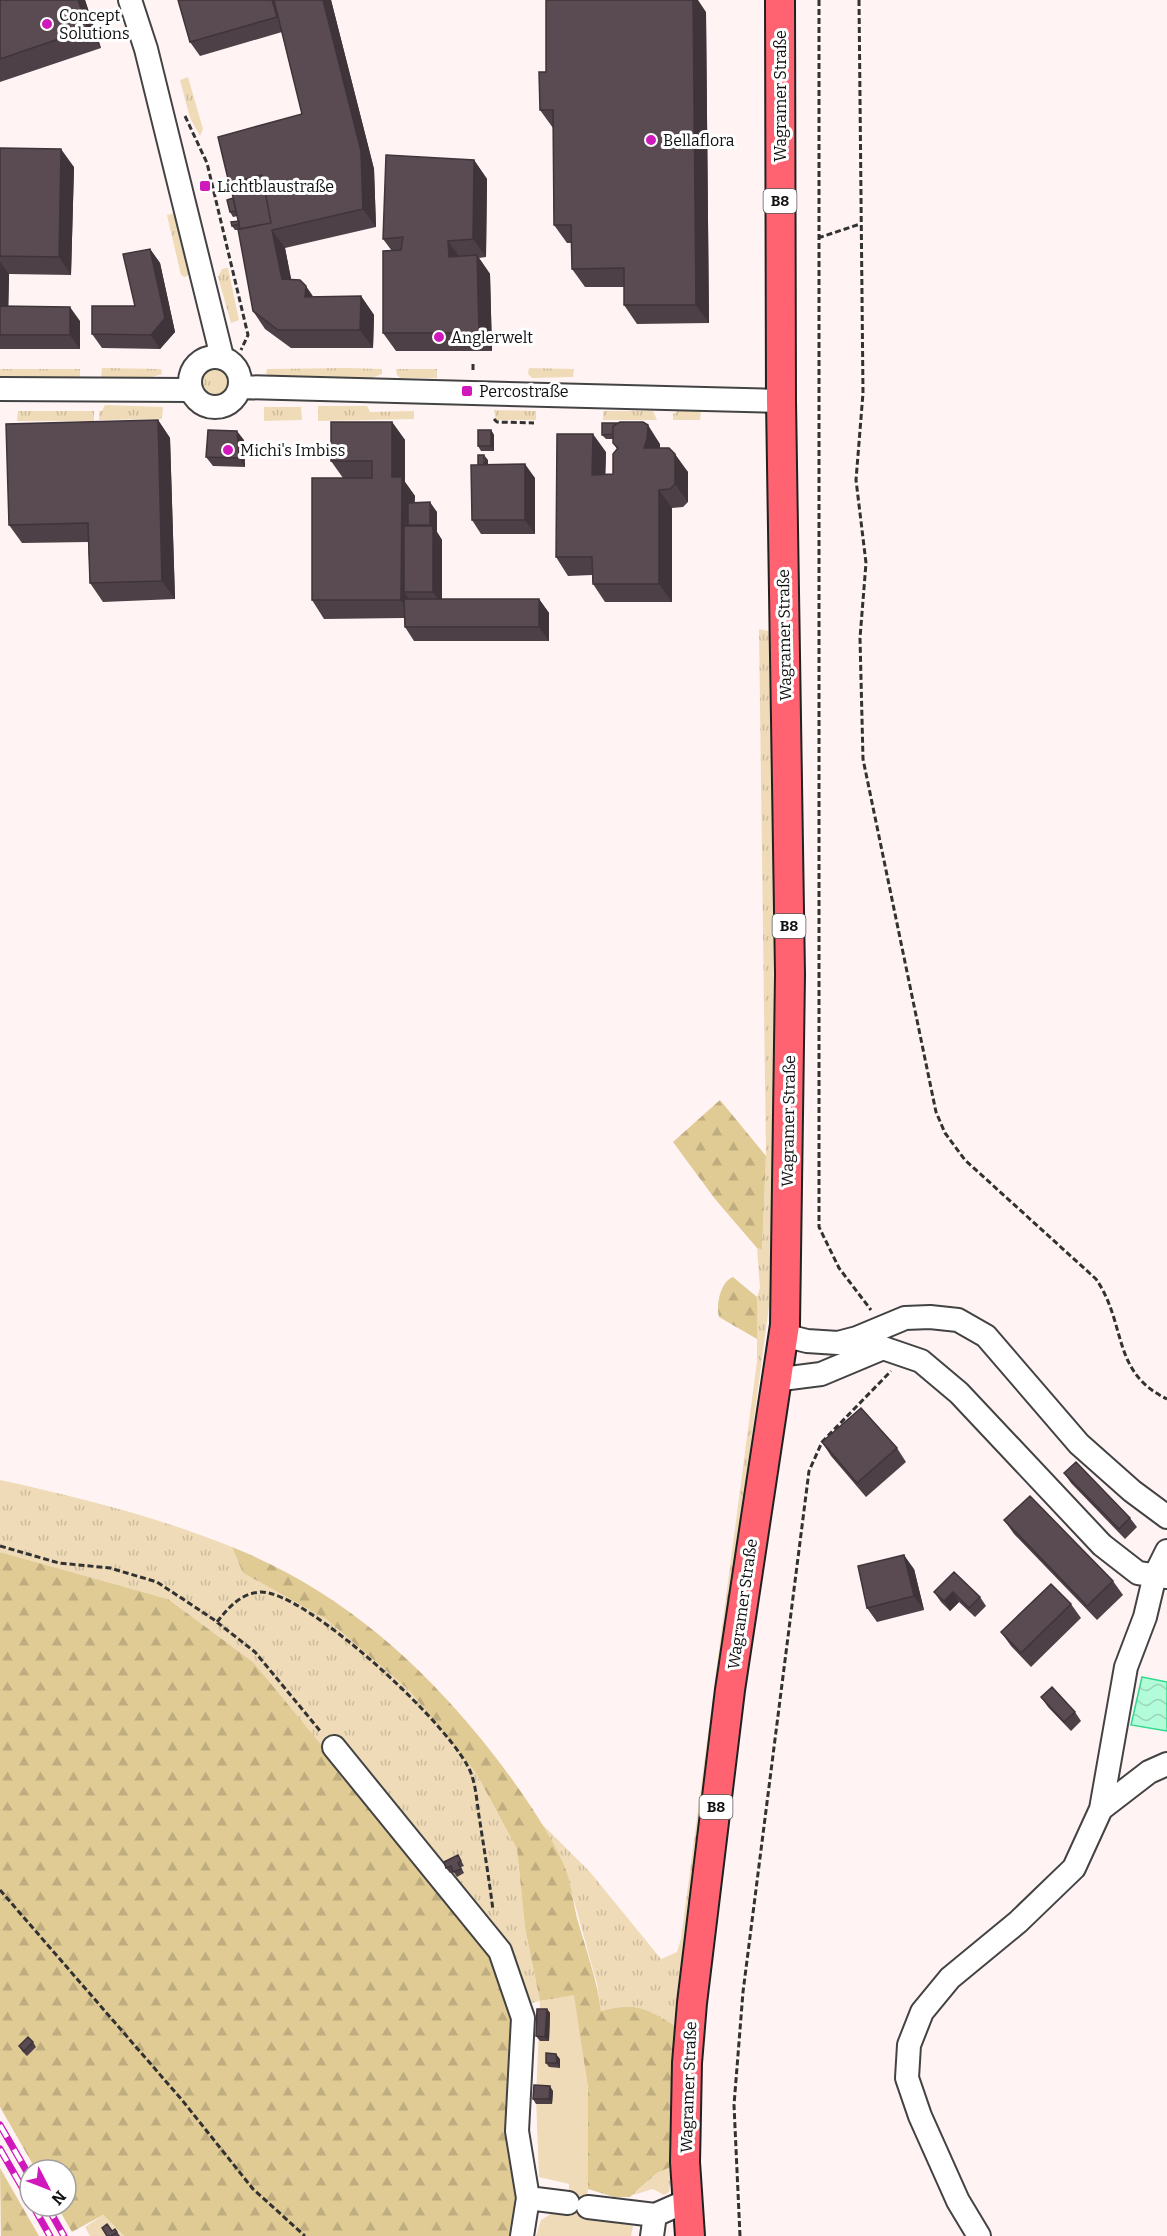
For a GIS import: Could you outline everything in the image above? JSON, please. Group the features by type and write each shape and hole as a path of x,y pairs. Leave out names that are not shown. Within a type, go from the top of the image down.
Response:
{"main road":[{"name":"Wagramer Straße","path":"690,2236 687,2201 686,2074 692,2003 730,1690 774,1380 783,1335 790,974 781,401 780,0"}],"street":[{"path":"130,0 146,49 232,370 233,399 216,407 202,404 190,390 191,371 198,362 211,356 232,370 781,401"},
{"path":"0,389 190,390"},
{"path":"783,1335 807,1341 838,1343 857,1338 905,1318 930,1317 958,1320 986,1335 1079,1444 1167,1517"},
{"path":"883,1326 895,1352"},
{"path":"774,1380 821,1374 883,1348 921,1361 958,1393 1102,1545 1138,1573 1161,1576"},
{"path":"979,2236 958,2201 920,2116 907,2078 909,2044 922,2012 950,1978 1018,1922 1074,1868 1101,1809 1126,1666 1161,1576 1167,1551"},
{"path":"334,1747 500,1951 522,2018 517,2131 528,2198 522,2236"},
{"path":"1101,1809 1149,1772 1167,1764"},
{"path":"528,2198 578,2205 653,2226 687,2201"}],"path":[{"path":"819,0 819,1227 839,1268 883,1326"},
{"path":"859,0 863,393 856,480 866,563 860,638 863,759 936,1112 945,1133 965,1160 1096,1279 1108,1296 1123,1354 1137,1377 1151,1391 1167,1399"},
{"path":"182,106 207,162 248,335 232,370"},
{"path":"818,238 860,224"},
{"path":"473,364 473,370"},
{"path":"494,419 498,422 534,423"},
{"path":"740,2236 734,2105 743,1992 809,1471 822,1442 891,1374 895,1352"},
{"path":"0,1545 59,1563 110,1568 157,1582 217,1622 255,1652 334,1747"},
{"path":"217,1622 228,1607 245,1595 263,1592 288,1600 318,1617 416,1701 453,1746 472,1774 494,1916"},
{"path":"0,1890 182,2100 253,2189 305,2236"}],"green space":[{"path":"188,77 203,129 200,136 190,118 180,80"},
{"path":"175,213 189,274 185,277 181,275 167,215"},
{"path":"228,268 239,320 231,323 218,277 222,269"},
{"path":"214,367 225,372 230,383 225,394 214,399 203,394 198,383 203,372"},
{"path":"102,368 161,369 162,374 152,377 101,378"},
{"path":"529,368 574,369 573,377 532,378 528,374"},
{"path":"0,369 80,369 80,378 0,378"},
{"path":"267,369 382,369 382,374 369,379 369,382 281,378 266,374"},
{"path":"396,369 437,369 437,378 400,378"},
{"path":"105,405 163,407 162,419 99,420 99,411 102,411"},
{"path":"318,406 367,406 370,412 414,411 414,419 318,421"},
{"path":"264,407 301,407 302,420 264,421"},
{"path":"494,410 536,411 536,420 496,420"},
{"path":"18,411 94,411 94,421 17,421"},
{"path":"603,411 653,411 657,420 603,420"},
{"path":"678,411 701,411 700,420 673,420 673,414"},
{"path":"759,629 773,632 774,1201 769,1306 674,2025 639,2008 623,2007 601,2011 597,1984 565,1868 542,1824 590,1872 661,1959 677,1952 681,1939 757,1361 757,1297 760,1288 757,1248 762,1250 766,1156"},
{"path":"720,1100 766,1156 762,1250 757,1248 715,1199 673,1142"},
{"path":"733,1277 757,1297 757,1339 719,1317 720,1294 725,1284"},
{"path":"0,1480 118,1509 175,1526 232,1547 243,1573 326,1619 409,1690 476,1773 517,1849 525,1928 540,2001 527,2004 253,1662 168,1599 0,1552"},
{"path":"232,1547 304,1582 338,1604 399,1652 456,1709 527,1800 564,1865 594,1976 601,2011 623,2007 640,2008 674,2025 673,2166 657,2173 630,2197 614,2197 588,2189 588,2088 573,1996 540,2001 525,1928 517,1849 476,1773 409,1690 326,1619 243,1573"},
{"path":"0,1552 168,1599 253,1662 499,1961 518,2020 522,2186 517,2236 124,2236 103,2215 72,2232 64,2218 78,2218 78,2158 29,2158 0,2107"},
{"path":"574,1995 588,2088 588,2189 584,2217 633,2226 631,2236 536,2236 541,2220 560,2208 569,2211 569,2184 539,2177 536,2098 540,2001"},
{"path":"673,2166 669,2192 664,2195 653,2189 633,2195 657,2173"},
{"path":"0,2168 18,2199 18,2218 29,2218 39,2236 1,2236"},
{"path":"103,2215 124,2236 90,2236 85,2227"}],"water":[{"path":"1142,1677 1167,1682 1167,1731 1131,1725"}],"building":[{"name":"Concept Solutions","path":"0,0 78,0 88,29 0,59"},
{"path":"178,0 272,0 277,17 190,42"},
{"path":"274,0 323,0 361,151 363,209 272,230 282,279 300,280 306,286 305,297 361,296 360,330 278,330 253,311 238,229 271,223 262,175 229,183 218,137 302,114"},
{"path":"546,0 693,0 696,305 624,305 624,268 572,269 571,225 554,225 553,110 540,110 539,72 546,72"},
{"path":"0,148 61,149 59,257 0,256"},
{"path":"386,155 474,160 473,239 448,241 449,257 477,255 479,333 383,333 383,251 401,250 403,237 383,239"},
{"path":"263,180 271,223 240,229 231,188"},
{"path":"233,198 236,211 230,212 227,200"},
{"path":"239,221 239,224 232,226 231,222"},
{"path":"150,249 165,318 151,335 92,334 92,306 135,306 123,254"},
{"path":"0,306 70,307 70,335 0,335"},
{"path":"158,420 162,581 90,583 88,523 9,525 6,424"},
{"path":"331,422 392,422 392,477 402,477 401,600 312,600 312,478 372,478 372,461 331,461"},
{"path":"620,422 643,422 648,425 644,448 669,448 675,454 675,484 670,489 659,490 659,584 593,584 592,557 556,557 557,434 593,434 592,475 613,474 613,454 618,448 613,443 613,426"},
{"path":"602,423 618,423 613,426 613,434 602,435"},
{"path":"208,430 237,431 239,458 206,457"},
{"path":"478,430 491,430 491,446 478,446"},
{"path":"478,455 484,455 484,465 478,465"},
{"path":"525,464 525,520 472,520 471,465"},
{"path":"430,502 430,525 408,525 408,503"},
{"path":"404,526 433,526 433,592 404,592"},
{"path":"404,599 539,599 539,627 405,627"},
{"path":"861,1408 897,1448 857,1483 822,1442"},
{"path":"1076,1462 1130,1518 1119,1529 1064,1473"},
{"path":"1030,1496 1113,1581 1087,1606 1004,1520"},
{"path":"904,1555 914,1596 867,1608 858,1566"},
{"path":"954,1572 980,1597 969,1608 953,1592 944,1601 934,1592"},
{"path":"1051,1584 1071,1604 1021,1653 1001,1632"},
{"path":"1052,1687 1075,1712 1064,1722 1041,1697"},
{"path":"458,1855 461,1869 453,1872 451,1866 446,1868 444,1862"},
{"path":"537,2009 547,2009 545,2037 536,2036"},
{"path":"28,2037 33,2042 24,2051 19,2046"},
{"path":"546,2053 556,2054 557,2063 546,2063"},
{"path":"534,2085 550,2086 549,2099 533,2099"},
{"path":"107,2224 112,2231 115,2229 117,2232 107,2236 102,2228"}],"railway":[{"path":"0,2125 19,2158"},
{"path":"0,2149 18,2180"},
{"path":"40,2218 50,2236"},
{"path":"54,2218 64,2236"}],"place":[{"name":"Concept Solutions","path":"47,24"},
{"name":"Bellaflora","path":"651,140"},
{"name":"Lichtblaustraße","path":"205,186"},
{"name":"Anglerwelt","path":"439,337"},
{"name":"Percostraße","path":"467,391"},
{"name":"Michi's Imbiss","path":"228,450"}]}
